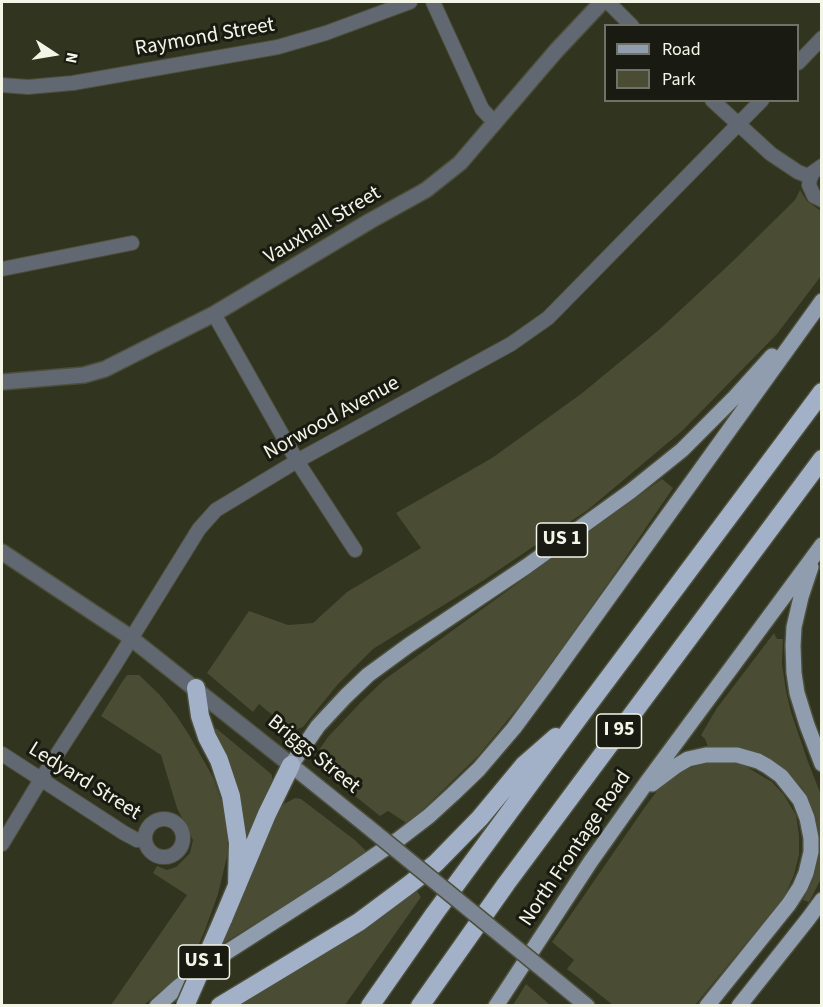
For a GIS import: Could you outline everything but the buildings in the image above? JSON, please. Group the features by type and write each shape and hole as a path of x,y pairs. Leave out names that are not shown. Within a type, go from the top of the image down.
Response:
{"highway":[{"name":"I 95","path":"370,1005 580,716 822,392"},
{"name":"I 95","path":"420,1005 506,884 822,459"},
{"path":"196,688 200,716 231,796 238,843 237,886"},
{"path":"220,1005 359,922 436,864 480,818 524,765 580,716"},
{"name":"US 1","path":"185,1005 267,813 291,765"}],"main road":[{"name":"US 1","path":"291,765 318,726 368,675 578,529 682,450 735,397 822,301"},
{"path":"157,1005 213,961 399,839 479,769 528,709 822,301"},
{"path":"822,545 805,583 793,646 797,693 822,764"},
{"name":"North Frontage Road","path":"496,1005 632,802 822,545"},
{"path":"632,802 656,780 688,759 727,754 748,758 775,771 791,787 804,808 810,827 811,847 806,873 800,887 789,904 707,1005"},
{"name":"Briggs Street","path":"291,765 587,1005"},
{"path":"739,1005 822,900"}],"street":[{"name":"Raymond Street","path":"2,85 28,87 74,83 278,47 326,33 410,2"},
{"path":"433,2 482,108 495,123"},
{"name":"Vauxhall Street","path":"2,382 84,375 105,369 214,314 426,190 460,163 556,51 602,2"},
{"path":"608,2 630,24"},
{"path":"799,62 822,38"},
{"path":"714,102 771,154 798,172 811,177"},
{"name":"Norwood Avenue","path":"2,844 200,529 216,510 297,461 511,344 548,318 760,102"},
{"path":"822,166 817,168 809,185 814,196 822,200"},
{"path":"2,269 132,243"},
{"path":"214,314 297,461 355,550"},
{"name":"Briggs Street","path":"2,552 132,638 291,765"},
{"name":"Ledyard Street","path":"2,754 124,833 137,840 145,840"}],"green space":[{"path":"800,190 807,201 821,211 821,276 777,334 683,430 589,509 484,580 373,649 338,684 303,727 297,729 281,722 259,704 253,712 207,673 249,611 288,625 313,623 347,592 421,548 396,513 492,458 581,394 660,329 733,261 795,200"},
{"path":"662,479 673,488 529,694 478,756 408,824 388,811 380,816 320,768 319,750 328,737 384,680"},
{"path":"774,633 777,639 783,639 782,664 791,712 821,795 821,879 809,902 803,900 812,882 817,864 818,830 816,817 802,788 777,764 731,748 708,747 701,735 717,708"},
{"path":"127,675 139,675 159,694 176,715 213,777 225,811 228,852 218,894 187,972 144,1005 111,1005 187,895 153,873 157,866 167,870 176,867 190,853 193,840 177,808 161,755 101,716"},
{"path":"214,729 217,729 272,775 272,780 245,844"},
{"path":"702,764 745,766 772,782 784,795 796,815 799,835 799,855 794,875 784,897 695,1005 613,1005 567,969 574,960 552,942 660,787 685,770"},
{"path":"295,798 301,799 356,841 368,853 219,946 280,806"},
{"path":"416,890 421,897 345,1005 232,1006 304,964"},
{"path":"526,984 550,1005 513,1005"}]}
